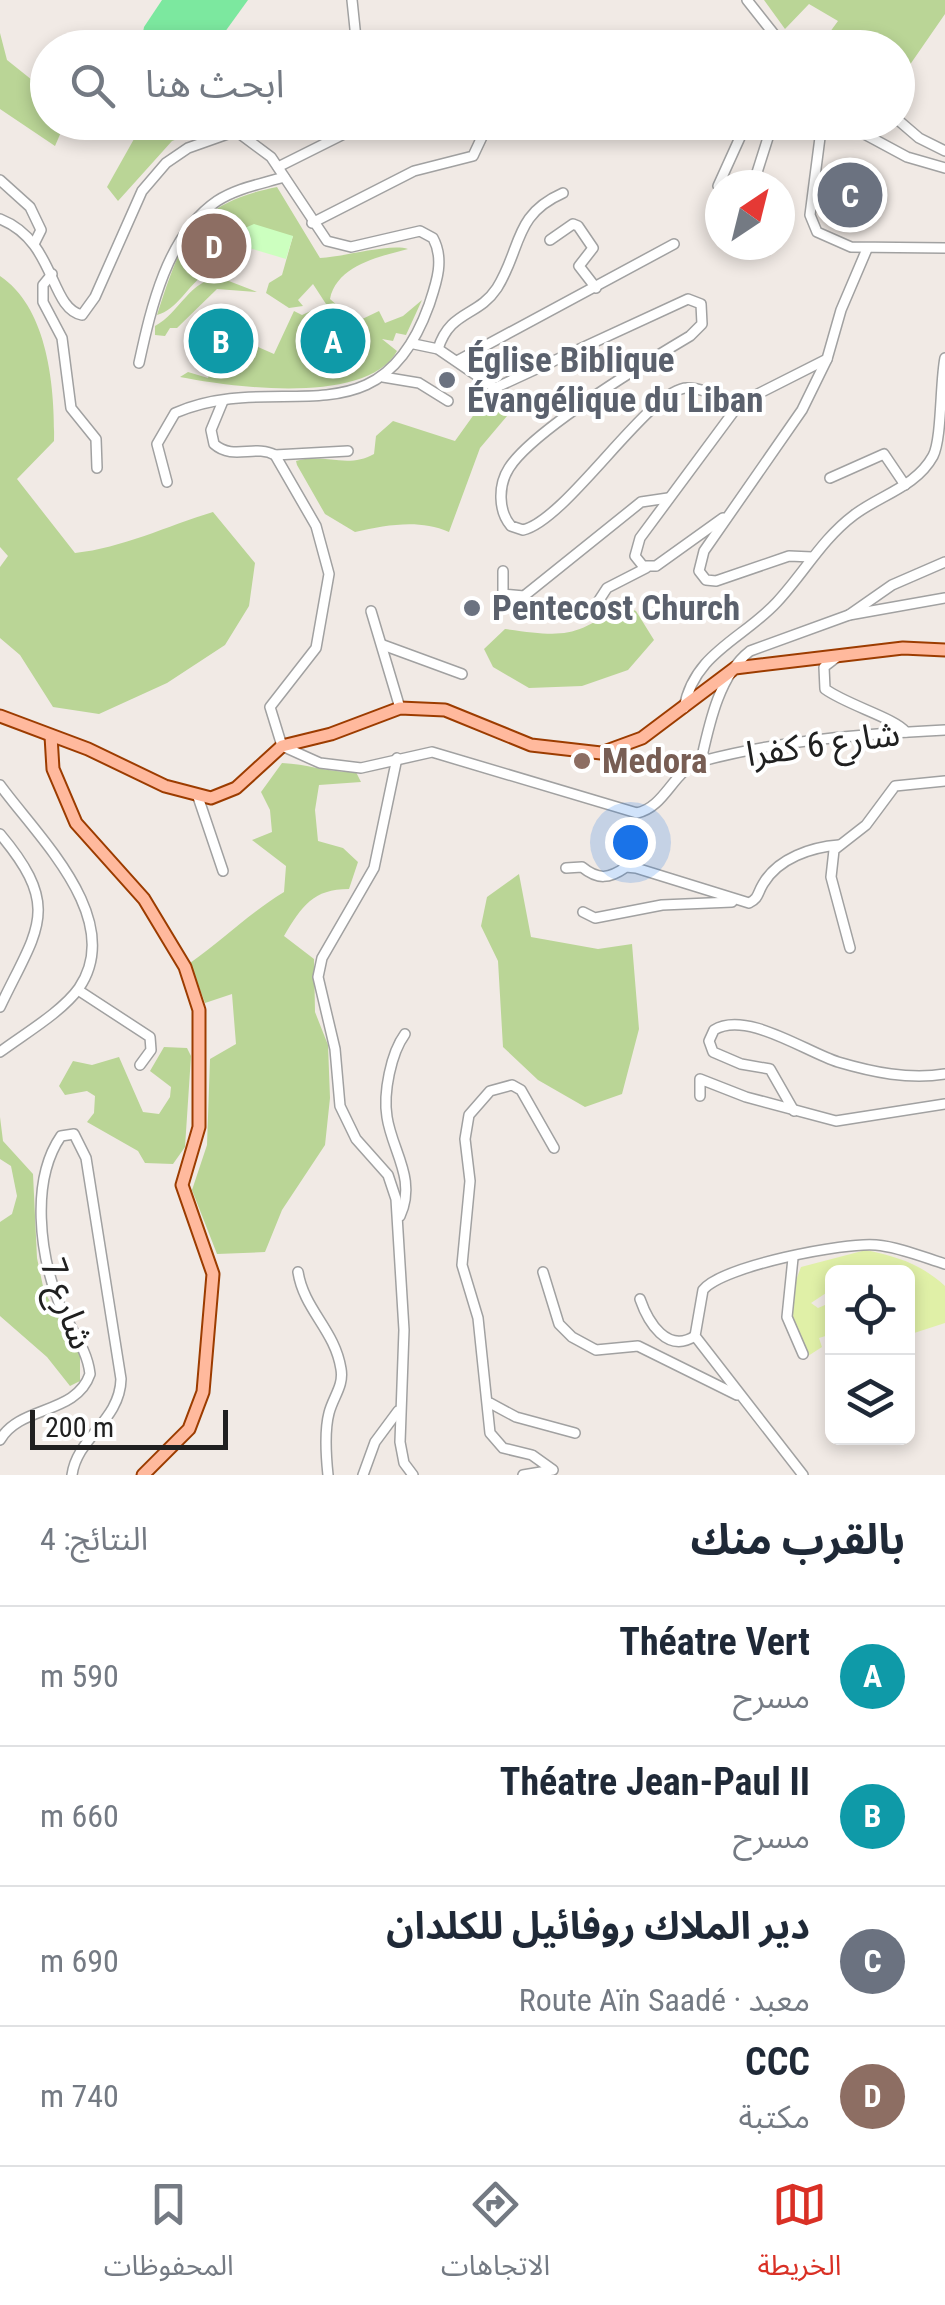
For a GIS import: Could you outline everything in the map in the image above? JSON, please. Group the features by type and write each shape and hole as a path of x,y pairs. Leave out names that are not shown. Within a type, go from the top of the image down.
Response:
{"main road":[{"path":"0,716 198,798 224,795 236,788 282,746 331,734 400,708 444,710 532,744 586,754 628,744 684,708 735,668 903,648 945,650"},
{"path":"55,740 58,779 81,832 144,899 185,967 200,1010 199,1127 182,1185 214,1274 203,1392 189,1429 144,1475"}],"street":[{"path":"352,0 355,30"},
{"path":"747,0 771,30"},
{"path":"915,135 945,151"},
{"path":"0,219 35,242 68,308 85,313 153,174 188,148 211,140"},
{"path":"166,482 157,444 170,417 184,409 223,401 330,394 365,387 383,377 414,344 440,262 433,238 409,230 343,247 327,241 312,224 278,167 251,140"},
{"path":"278,167 332,140"},
{"path":"312,224 414,171 473,156 481,140"},
{"path":"725,170 739,140"},
{"path":"758,170 767,140"},
{"path":"819,140 812,220 826,239 867,249 945,248"},
{"path":"876,140 908,157 945,168"},
{"path":"139,363 163,276 194,223 221,198 284,177"},
{"path":"0,180 34,213 41,230 35,242"},
{"path":"438,349 446,326 485,301 497,287 529,215 563,193"},
{"path":"550,240 572,224 578,226 594,248 579,268 596,288"},
{"path":"457,361 674,244"},
{"path":"812,556 798,554 716,580 706,580 700,574 700,559 802,410 827,358 841,310 867,249"},
{"path":"52,274 44,285 44,302 62,338 71,408 96,440 97,468"},
{"path":"414,344 438,349 480,382 495,388 688,299 698,301 704,309 702,324 690,336 535,440 509,467 502,487 502,510 516,529 531,528 547,518 678,389 689,388 740,403"},
{"path":"646,568 635,556 634,548 740,403 827,358"},
{"path":"684,708 692,681 706,660 770,609 812,556 854,515 923,470 938,445 945,358"},
{"path":"383,377 419,383 448,401"},
{"path":"223,401 211,430 214,444 226,452 261,450 276,455 348,451"},
{"path":"830,478 884,454 906,484"},
{"path":"276,455 316,526 329,574 316,648 270,707 270,721 282,746 294,754 342,768 360,768 432,752 637,813 656,804 701,762 714,712 735,668 755,649 849,615 945,598"},
{"path":"502,571 503,594 524,596 641,502 651,497 668,498"},
{"path":"570,613 594,608 603,590 662,562 731,512"},
{"path":"849,615 870,597 945,562"},
{"path":"370,611 400,708"},
{"path":"383,645 462,674"},
{"path":"840,655 824,667 825,689 857,710 895,721 906,732"},
{"name":"شارع 6 كفرا","path":"701,762 809,739 942,733"},
{"path":"397,758 374,868 322,958 318,977 336,1049 340,1106 356,1139 391,1181 398,1219 404,1330 398,1411 402,1455 414,1475"},
{"path":"850,948 829,867 839,845 866,826 895,786 945,781"},
{"path":"0,785 66,871 86,907 89,961 78,990 0,1052"},
{"path":"198,798 223,872"},
{"path":"0,834 34,881 40,903 38,928 0,1006"},
{"path":"583,912 595,918 638,908 756,900 768,878 802,852 820,845 839,845"},
{"path":"566,868 582,867 593,876 612,877 626,867 636,868 740,900"},
{"path":"78,990 150,1037 151,1050 140,1065"},
{"path":"794,1111 770,1069 740,1064 713,1052 709,1041 714,1030 725,1024 764,1030 825,1058 876,1072 945,1074"},
{"path":"398,1219 404,1204 404,1162 390,1131 386,1105 394,1052 405,1034"},
{"path":"700,1096 700,1079 794,1111 854,1120 945,1104"},
{"path":"554,1148 521,1090 512,1085 490,1091 469,1115 465,1139 470,1181 462,1264 478,1318 480,1378 490,1404 488,1422 496,1443 540,1460 554,1472"},
{"name":"شارع 7","path":"0,1440 19,1420 76,1395 90,1374 82,1346 53,1283 41,1212 53,1150 62,1136 74,1134 86,1158 121,1387 115,1410 78,1457 72,1475"},
{"path":"803,1475 694,1336 697,1304 710,1282 736,1269 874,1244 945,1264"},
{"path":"793,1258 796,1266 787,1317 803,1354"},
{"path":"298,1272 303,1294 331,1333 341,1367 342,1378 328,1420 328,1475"},
{"path":"543,1272 559,1324 572,1337 596,1350 638,1346 738,1395"},
{"path":"640,1299 649,1320 665,1337 682,1341 694,1336"},
{"path":"490,1404 508,1414 575,1433"},
{"path":"363,1475 375,1442 398,1411"},
{"path":"523,1475 554,1472"}],"green space":[{"path":"162,0 248,0 226,30 143,30"},
{"path":"764,0 945,0 945,14 915,57 915,30 831,30 838,21 809,4 785,29"},
{"path":"0,33 7,60 30,78 30,129 0,109"},
{"path":"133,140 175,140 118,201 107,187"},
{"path":"277,187 320,258 408,249 351,270 334,287 330,299 356,322 379,311 385,323 403,316 422,300 406,335 396,333 393,341 382,339 397,351 381,368 357,380 328,386 263,388 180,377 188,372 208,378 215,356 231,346 226,364 241,369 240,358 255,358 258,347 274,354 294,311 302,315 326,304 313,284 298,300 303,306 289,308 266,293 269,283 282,275 293,236 232,233 229,242 210,234 200,248 206,273 171,308 157,315 174,265 195,228 226,203"},
{"path":"254,224 293,236 286,259 229,242 231,234"},
{"path":"0,276 16,290 38,328 53,397 54,441 17,479 75,553 127,542 213,512 255,563 249,606 225,645 167,683 99,714 53,707 20,655 0,638 0,567 8,556 0,547"},
{"path":"221,278 257,292 217,289 177,328 170,328 165,336 155,335 155,326 193,290"},
{"path":"498,396 508,402 507,416 480,448 449,532 414,524 355,532 325,514 297,465 296,461 306,459 355,460 374,454 376,436 393,421 455,441 480,406"},
{"path":"619,604 636,611 654,640 628,670 582,686 529,688 493,667 484,649 505,629 566,633 591,624"},
{"path":"282,763 356,772 361,782 319,785 315,810 318,841 343,848 358,862 349,889 326,892 310,901 284,936 314,959 315,1012 328,1045 330,1098 325,1145 282,1210 265,1252 217,1254 192,1190 207,1145 210,1059 236,1044 232,994 205,1003 190,963 284,892 286,866 252,840 272,832 270,810 261,792"},
{"path":"519,874 531,937 598,949 632,944 639,1029 622,1094 585,1107 538,1080 503,1047 498,961 481,926 487,897"},
{"path":"164,1047 187,1048 191,1056 185,1147 173,1164 145,1163 138,1151 87,1122 94,1113 95,1096 87,1091 65,1095 59,1086 73,1061 92,1065 119,1057 143,1112 159,1114 170,1097 171,1087 150,1071"},
{"path":"0,1117 3,1141 33,1174 37,1258 44,1291 80,1354 80,1381 70,1386 47,1357 0,1316 0,1222 12,1214 17,1196 11,1166 0,1159"},
{"path":"866,1250 914,1265 825,1265 825,1294 811,1303 818,1308 825,1305 825,1336 819,1338 822,1347 808,1356 796,1334 791,1313 801,1267"},
{"path":"915,1266 945,1286 945,1323 915,1333"}],"place":[{"name":"دير الملاك روفائيل للكلدان","path":"850,195"},
{"name":"CCC","path":"214,246"},
{"name":"Théatre Jean-Paul II","path":"221,341"},
{"name":"Théatre Vert","path":"333,341"},
{"name":"Église Biblique Évangélique du Liban","path":"447,380"},
{"name":"Pentecost Church","path":"472,608"},
{"name":"Medora","path":"582,761"}]}
